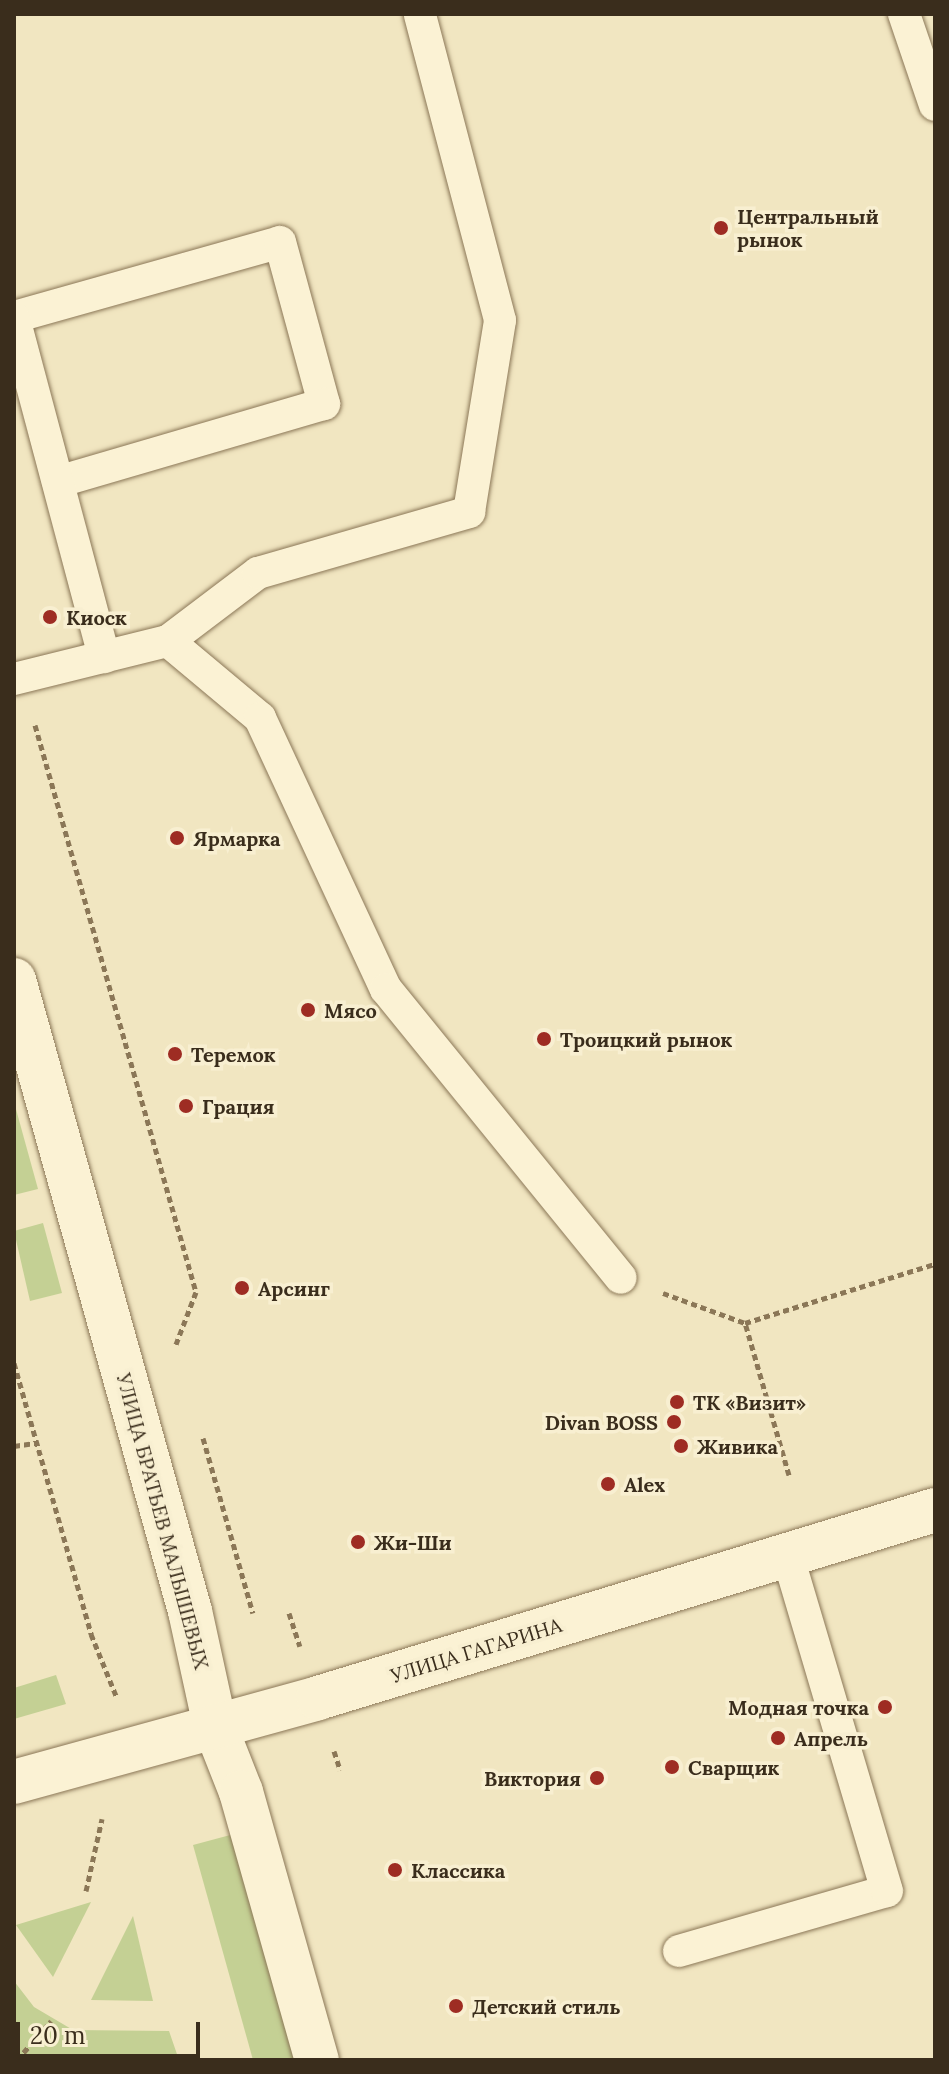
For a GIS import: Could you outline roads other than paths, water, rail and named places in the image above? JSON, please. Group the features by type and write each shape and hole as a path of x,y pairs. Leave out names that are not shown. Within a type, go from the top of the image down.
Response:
{"street":[{"name":"УЛИЦА БРАТЬЕВ МАЛЫШЕВЫХ","path":"14,980 190,1611 215,1726 241,1792 317,2060"},
{"name":"УЛИЦА ГАГАРИНА","path":"14,1782 215,1726 935,1510"}],"lane":[{"path":"18,678 168,641 258,573 469,512 500,320 420,14"},
{"path":"904,14 935,105"},
{"path":"58,482 324,404 280,242 14,317 104,657"},
{"path":"168,641 260,718 386,989 621,1278"},
{"path":"679,1951 887,1891 788,1556"}],"place":[{"name":"Центральный рынок","path":"721,228"},
{"name":"Киоск","path":"50,617"},
{"name":"Ярмарка","path":"177,838"},
{"name":"Мясо","path":"308,1010"},
{"name":"Троицкий рынок","path":"544,1039"},
{"name":"Теремок","path":"175,1054"},
{"name":"Грация","path":"186,1106"},
{"name":"Арсинг","path":"242,1288"},
{"name":"ТК «Визит»","path":"677,1402"},
{"name":"Divan BOSS","path":"674,1422"},
{"name":"Живика","path":"681,1446"},
{"name":"Alex","path":"608,1484"},
{"name":"Жи-Ши","path":"358,1542"},
{"name":"Модная точка","path":"885,1707"},
{"name":"Апрель","path":"778,1738"},
{"name":"Сварщик","path":"672,1767"},
{"name":"Виктория","path":"597,1778"},
{"name":"Классика","path":"395,1870"},
{"name":"Детский стиль","path":"456,2006"}]}
